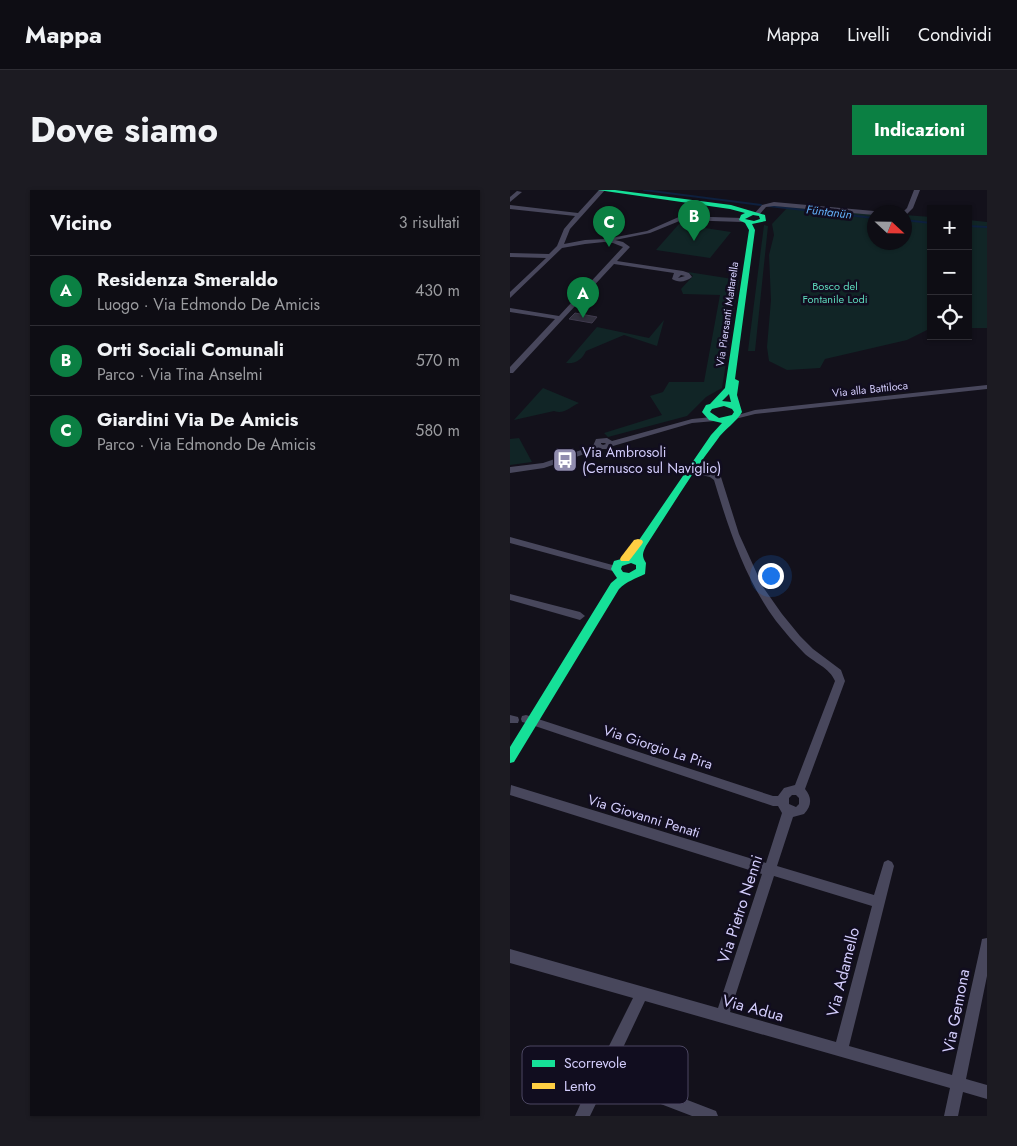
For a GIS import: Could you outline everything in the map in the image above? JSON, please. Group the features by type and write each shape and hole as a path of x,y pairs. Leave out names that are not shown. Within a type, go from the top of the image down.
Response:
{"street":[{"path":"510,296 560,247 565,233 578,215 601,190 731,207 750,218"},
{"path":"911,205 917,190"},
{"path":"510,200 519,192"},
{"path":"560,247 643,234 681,218 750,218 764,206 774,204 867,212"},
{"path":"510,207 578,215"},
{"name":"Via Piersanti Mattarella","path":"734,413 733,392 756,230 750,218"},
{"name":"Via Piersanti Mattarella","path":"712,413 729,389 752,230 750,218"},
{"path":"510,371 626,250 626,246 600,240"},
{"path":"510,255 550,256"},
{"path":"614,262 673,274 681,280"},
{"path":"510,310 561,318"},
{"name":"Via alla Battiloca","path":"734,413 987,387"},
{"path":"510,470 540,466 595,447 606,448 612,442 692,421 712,413 726,403 734,413"},
{"path":"712,413 734,413"},
{"path":"510,540 620,568 634,576 641,571 642,567 636,556 639,549 712,434 712,413"},
{"path":"510,758 530,720 614,586 620,568 690,469 734,413"},
{"path":"690,469 713,475 718,479 738,542 759,588 793,635 809,652 837,673 840,681 798,791"},
{"path":"620,568 638,560"},
{"path":"510,597 580,616"},
{"path":"510,746 530,720"},
{"name":"Via Giorgio La Pira","path":"530,720 785,806"},
{"name":"Via Giovanni Penati","path":"511,790 773,871"},
{"path":"789,791 798,791 805,797 805,805 796,811 785,806 782,797 789,791"},
{"name":"Via Pietro Nenni","path":"722,1017 773,871 785,806"},
{"name":"Via Adamello","path":"841,1050 888,866"},
{"path":"773,871 879,902"},
{"name":"Via Gemona","path":"951,1116 987,944"},
{"name":"Via Adua","path":"510,956 987,1092"},
{"path":"616,1046 642,994"},
{"path":"582,1116 588,1104"},
{"path":"681,1104 712,1116"}],"green space":[{"name":"Bosco del Fontanile Lodi","path":"788,207 867,213 867,250 912,250 912,216 927,217 927,330 907,340 825,359 820,368 787,370 769,361 767,347 771,300 769,255 774,235 772,224"},
{"path":"972,220 987,222 987,328 972,328"},
{"path":"679,224 731,232 710,258 656,250"},
{"path":"764,225 768,226 755,351 748,351"},
{"path":"688,272 739,280 722,388 706,397 687,416 608,437 604,433 662,415 650,396 663,392 669,382 704,382 720,295 683,294 681,289 693,276"},
{"path":"664,320 657,346 624,335 586,351 578,361 566,363 597,327 649,338"},
{"path":"543,388 579,403 561,412 554,411 514,420"},
{"path":"519,438 532,462 510,465 510,439"}],"building":[{"path":"575,313 597,317 592,323 569,319"}],"waterway":[{"path":"644,190 761,205"},
{"name":"Füntanün","path":"769,206 867,217"},
{"name":"Füntanün","path":"912,221 927,223"},
{"name":"Füntanün","path":"972,226 987,227"}],"traffic: fast":[{"path":"601,190 731,207 750,213"},
{"path":"753,213 762,215 764,220 754,223 742,220 743,216 753,213"},
{"path":"714,404 729,389 752,230 748,223"},
{"path":"735,381 733,395 736,407"},
{"path":"724,403 736,407 738,412 735,417 719,420 712,418 706,412 709,407 724,403"},
{"path":"638,560 637,553 641,545 714,437 729,420"},
{"path":"631,559 641,563 641,571 630,577 620,575 616,569 618,564 631,559"},
{"path":"510,758 615,586 625,577"}],"traffic: slow":[{"path":"625,559 638,542"}],"place":[{"name":"Orti Sociali Comunali","path":"694,241"},
{"name":"Giardini Via De Amicis","path":"609,247"},
{"name":"Residenza Smeraldo","path":"583,318"},
{"name":"Via Ambrosoli (Cernusco sul Naviglio)","path":"565,460"}]}
